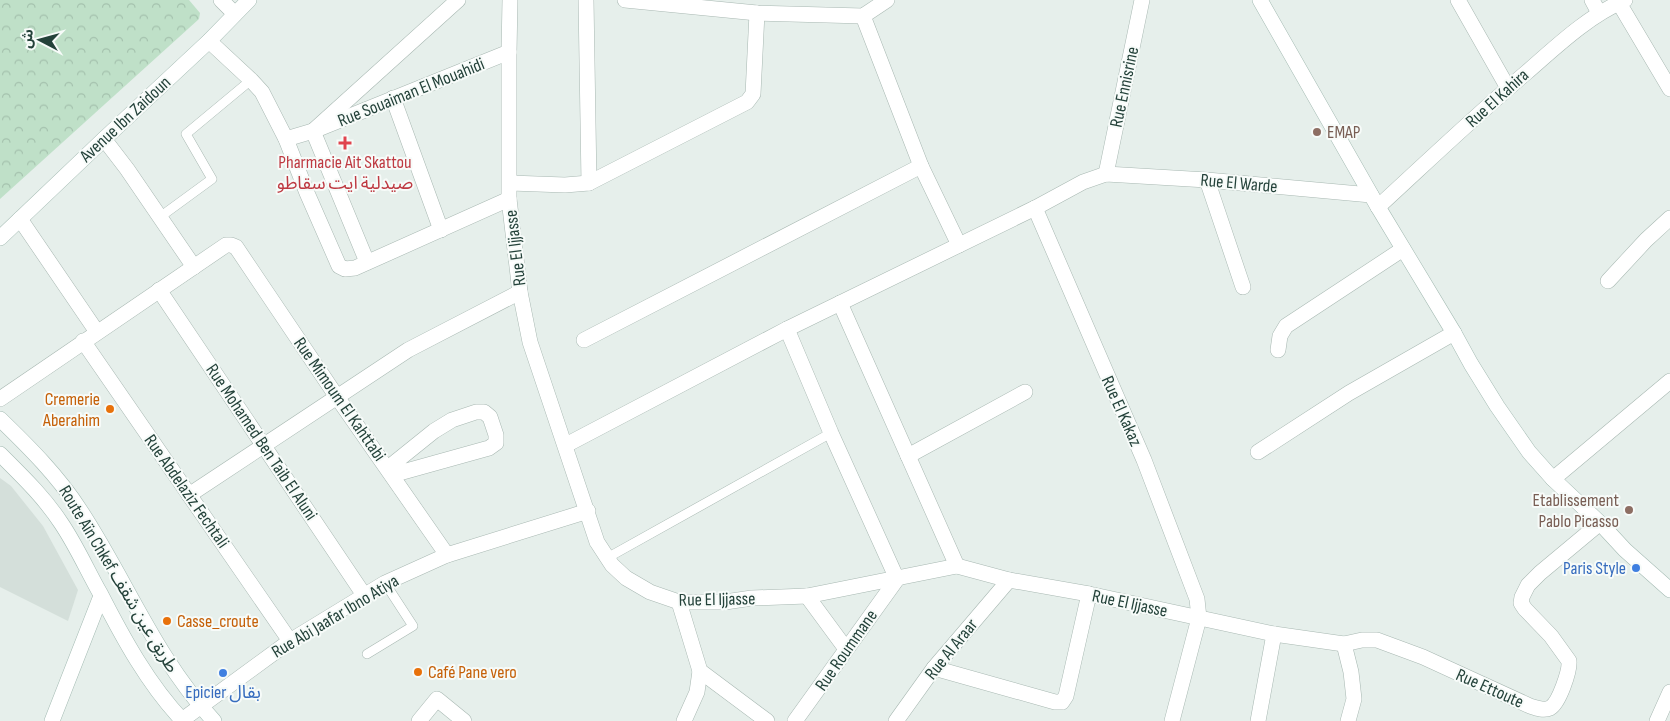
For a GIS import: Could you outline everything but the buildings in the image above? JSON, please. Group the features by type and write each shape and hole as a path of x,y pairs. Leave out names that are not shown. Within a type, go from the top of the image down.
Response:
{"street":[{"path":"221,0 235,14"},
{"name":"Avenue Ibn Zaidoun","path":"0,238 209,41 249,0"},
{"path":"366,262 313,131 458,0"},
{"name":"Rue El Ijjasse","path":"510,0 509,199 520,292 530,342 597,542 606,558 640,588 679,602 725,602 752,598 807,596 958,566 1009,580 1089,594 1274,634 1344,644"},
{"path":"586,0 588,182"},
{"path":"625,0 757,13 863,16 887,0"},
{"name":"Rue Ennisrine","path":"1106,174 1142,0"},
{"path":"1260,0 1470,364 1497,406 1529,452 1553,479 1600,523 1625,550 1670,590"},
{"path":"1458,0 1508,88"},
{"path":"1622,1 1670,89"},
{"name":"Rue El Kahira","path":"1375,201 1572,33 1596,7 1622,1"},
{"path":"510,183 565,185 588,182 747,102 754,94 757,13"},
{"path":"863,16 922,166 959,245"},
{"path":"209,41 262,92 286,139 307,194 339,266 345,269 355,268 509,199"},
{"name":"Rue Souaiman El Mouahidi","path":"286,139 313,131 509,52"},
{"path":"393,98 442,230"},
{"path":"0,399 194,267 104,138"},
{"path":"584,340 922,166"},
{"path":"566,445 786,329 1036,208 1083,182 1106,174"},
{"name":"Rue El Warde","path":"1106,174 1207,180 1375,201"},
{"path":"1207,180 1243,287"},
{"name":"Rue El Kakaz","path":"1036,208 1144,460 1197,599 1199,618"},
{"path":"1608,281 1646,240 1670,218"},
{"path":"20,219 97,332"},
{"name":"Rue Mimoum El Kahttabi","path":"194,267 226,245 236,247 447,555"},
{"path":"1278,350 1280,336 1286,326 1403,248"},
{"name":"Rue Mohamed Ben Taib El Aluni","path":"160,290 364,595"},
{"path":"189,495 408,350 520,292"},
{"path":"840,303 958,566"},
{"path":"786,329 897,579"},
{"path":"1258,452 1349,394 1454,334"},
{"name":"Rue Abdelaziz Fechtali","path":"83,341 290,641"},
{"path":"1553,479 1670,381"},
{"path":"908,456 1025,392"},
{"path":"476,412 484,412 490,416 496,435 496,443 489,448 390,472 434,431 452,420 476,412"},
{"name":"Route Aïn Chkef طريق عين شقف","path":"0,419 32,450 58,479 80,508 150,634 178,677 214,721"},
{"name":"Route Aïn Chkef طريق عين شقف","path":"0,454 40,495 62,524 148,678 164,700 183,720"},
{"name":"Rue Abi Jaafar Ibno Atiya","path":"183,720 290,641 385,583 447,555 588,511"},
{"name":"Rue Ettoute","path":"1344,644 1362,640 1377,640 1423,657 1530,706 1550,708 1554,704 1568,674 1569,661 1550,636 1525,609 1522,597 1528,584 1600,523"},
{"name":"Rue Roummane","path":"796,721 897,579"},
{"name":"Rue Al Araar","path":"896,721 934,668 1009,580"},
{"path":"934,668 1055,702 1062,702 1066,696 1089,594"},
{"path":"52,721 101,596"},
{"path":"807,596 846,650"},
{"path":"679,602 700,671 697,692 684,721"},
{"path":"1172,721 1199,618"},
{"path":"1258,721 1274,634"},
{"path":"1344,644 1352,672 1354,699 1348,721"},
{"path":"700,671 767,721"},
{"path":"1656,721 1670,692"},
{"path":"419,721 437,700 464,721"}],"lane":[{"path":"160,217 212,179 186,134 251,80"},
{"path":"606,558 831,433"},
{"path":"367,654 413,626 385,583"}],"shaded area":[{"path":"0,478 11,486 43,526 78,590 68,621 0,587"}],"green space":[{"path":"0,0 189,0 200,13 199,19 0,199"}],"place":[{"name":"EMAP","path":"1317,132"},
{"name":"Pharmacie Ait Skattou صيدلية ايت سقاطو","path":"345,143"},
{"name":"Cremerie Aberahim","path":"110,409"},
{"name":"Etablissement Pablo Picasso","path":"1629,510"},
{"name":"Paris Style","path":"1636,568"},
{"name":"Casse_croute","path":"167,621"},
{"name":"Café Pane vero","path":"418,672"},
{"name":"Epicier بقال","path":"223,673"}]}
